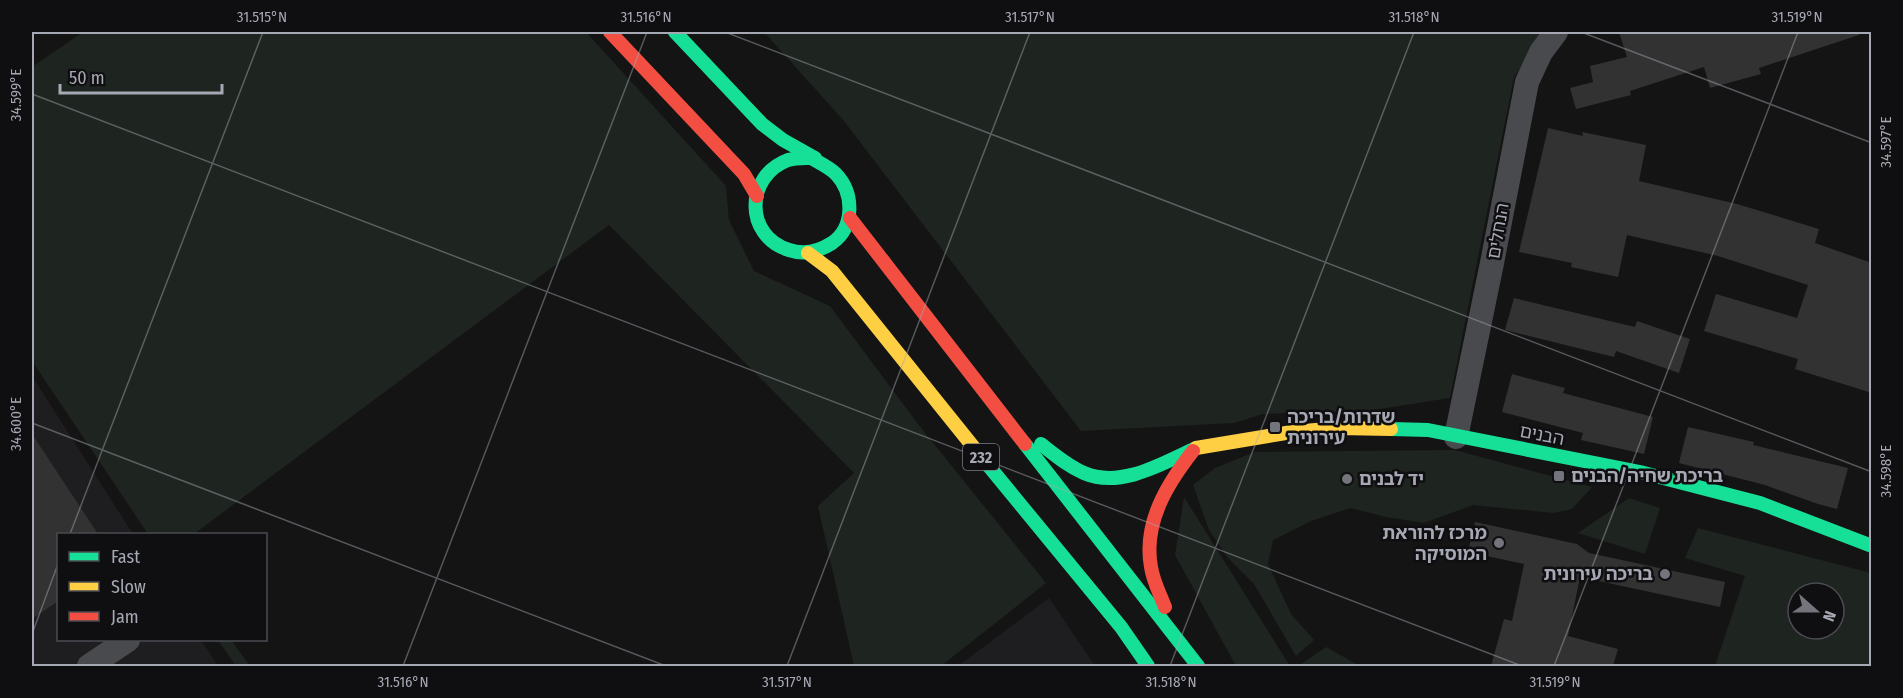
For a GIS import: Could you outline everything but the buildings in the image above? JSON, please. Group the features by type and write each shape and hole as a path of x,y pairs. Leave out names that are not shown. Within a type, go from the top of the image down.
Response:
{"main road":[{"path":"610,32 744,174 757,196"},
{"path":"675,32 762,124 783,140 828,165 839,174 847,187 851,201 849,218 843,232 833,244 819,251 808,253 787,251 769,240 762,232 756,217 760,185 769,172 782,163 797,158 815,159"},
{"name":"232","path":"849,218 1198,666"},
{"name":"232","path":"808,253 832,272 1121,627 1148,666"},
{"name":"הבנים","path":"1004,415 1071,467 1093,477 1116,479 1139,474 1196,448 1292,432 1339,428 1428,430 1640,472 1760,503 1872,546"},
{"path":"1174,634 1150,564 1153,520 1163,493 1181,465 1196,448"}],"street":[{"name":"הנחלים","path":"1456,436 1527,82 1540,52 1556,32"},
{"path":"89,666 125,641"}],"shaded area":[{"path":"83,32 586,32 726,186 729,220 754,271 830,306 918,424 1046,583 941,666 854,666 818,506 854,473 609,225 195,533 147,533 32,361 32,67"},
{"path":"764,32 1547,32 1514,77 1450,398 1373,410 1263,414 1234,423 1081,431 844,121"},
{"path":"32,376 132,533 57,533 57,641 202,641 218,666 32,666"},
{"path":"1455,450 1592,487 1572,509 1553,513 1473,505 1424,523 1350,508 1311,521 1273,540 1268,564 1291,614 1314,640 1296,656 1254,584 1228,558 1209,530 1193,485 1215,468 1255,452"},
{"path":"1184,497 1290,666 1236,666 1175,555"},
{"path":"1629,498 1660,508 1645,554 1578,533"},
{"path":"1698,528 1871,573 1871,666 1715,666 1745,576 1685,558"},
{"path":"1049,598 1095,666 958,666"},
{"path":"219,641 232,641 250,666 236,666"},
{"path":"1326,647 1360,666 1302,666 1301,664"}],"traffic: fast":[{"path":"675,32 762,124 783,140 815,158 813,159 834,172 842,182 849,200 849,210 845,228 840,236 821,249 795,252 774,243 764,232 758,220 756,206 758,192 764,179 774,168 791,159 815,158"},
{"path":"1391,429 1428,430 1640,472 1760,503 1872,546"},
{"path":"1025,444 1198,666"},
{"path":"1041,444 1067,464 1084,473 1112,478 1156,467 1196,448"},
{"path":"983,459 1121,627 1148,666"}],"traffic: slow":[{"path":"808,253 832,271 983,459"},
{"path":"1196,448 1292,432 1339,428 1391,429"}],"traffic: jam":[{"path":"610,32 744,174 757,196"},
{"path":"850,218 1025,444"},
{"path":"1165,607 1152,572 1149,551 1151,535 1159,505 1174,477 1193,451"}],"place":[{"name":"שדרות/בריכה עירונית","path":"1275,427"},
{"name":"בריכת שחיה/הבנים","path":"1559,476"},
{"name":"יד לבנים","path":"1347,479"},
{"name":"מרכז להוראת המוסיקה","path":"1499,543"},
{"name":"בריכה עירונית","path":"1665,574"}]}
